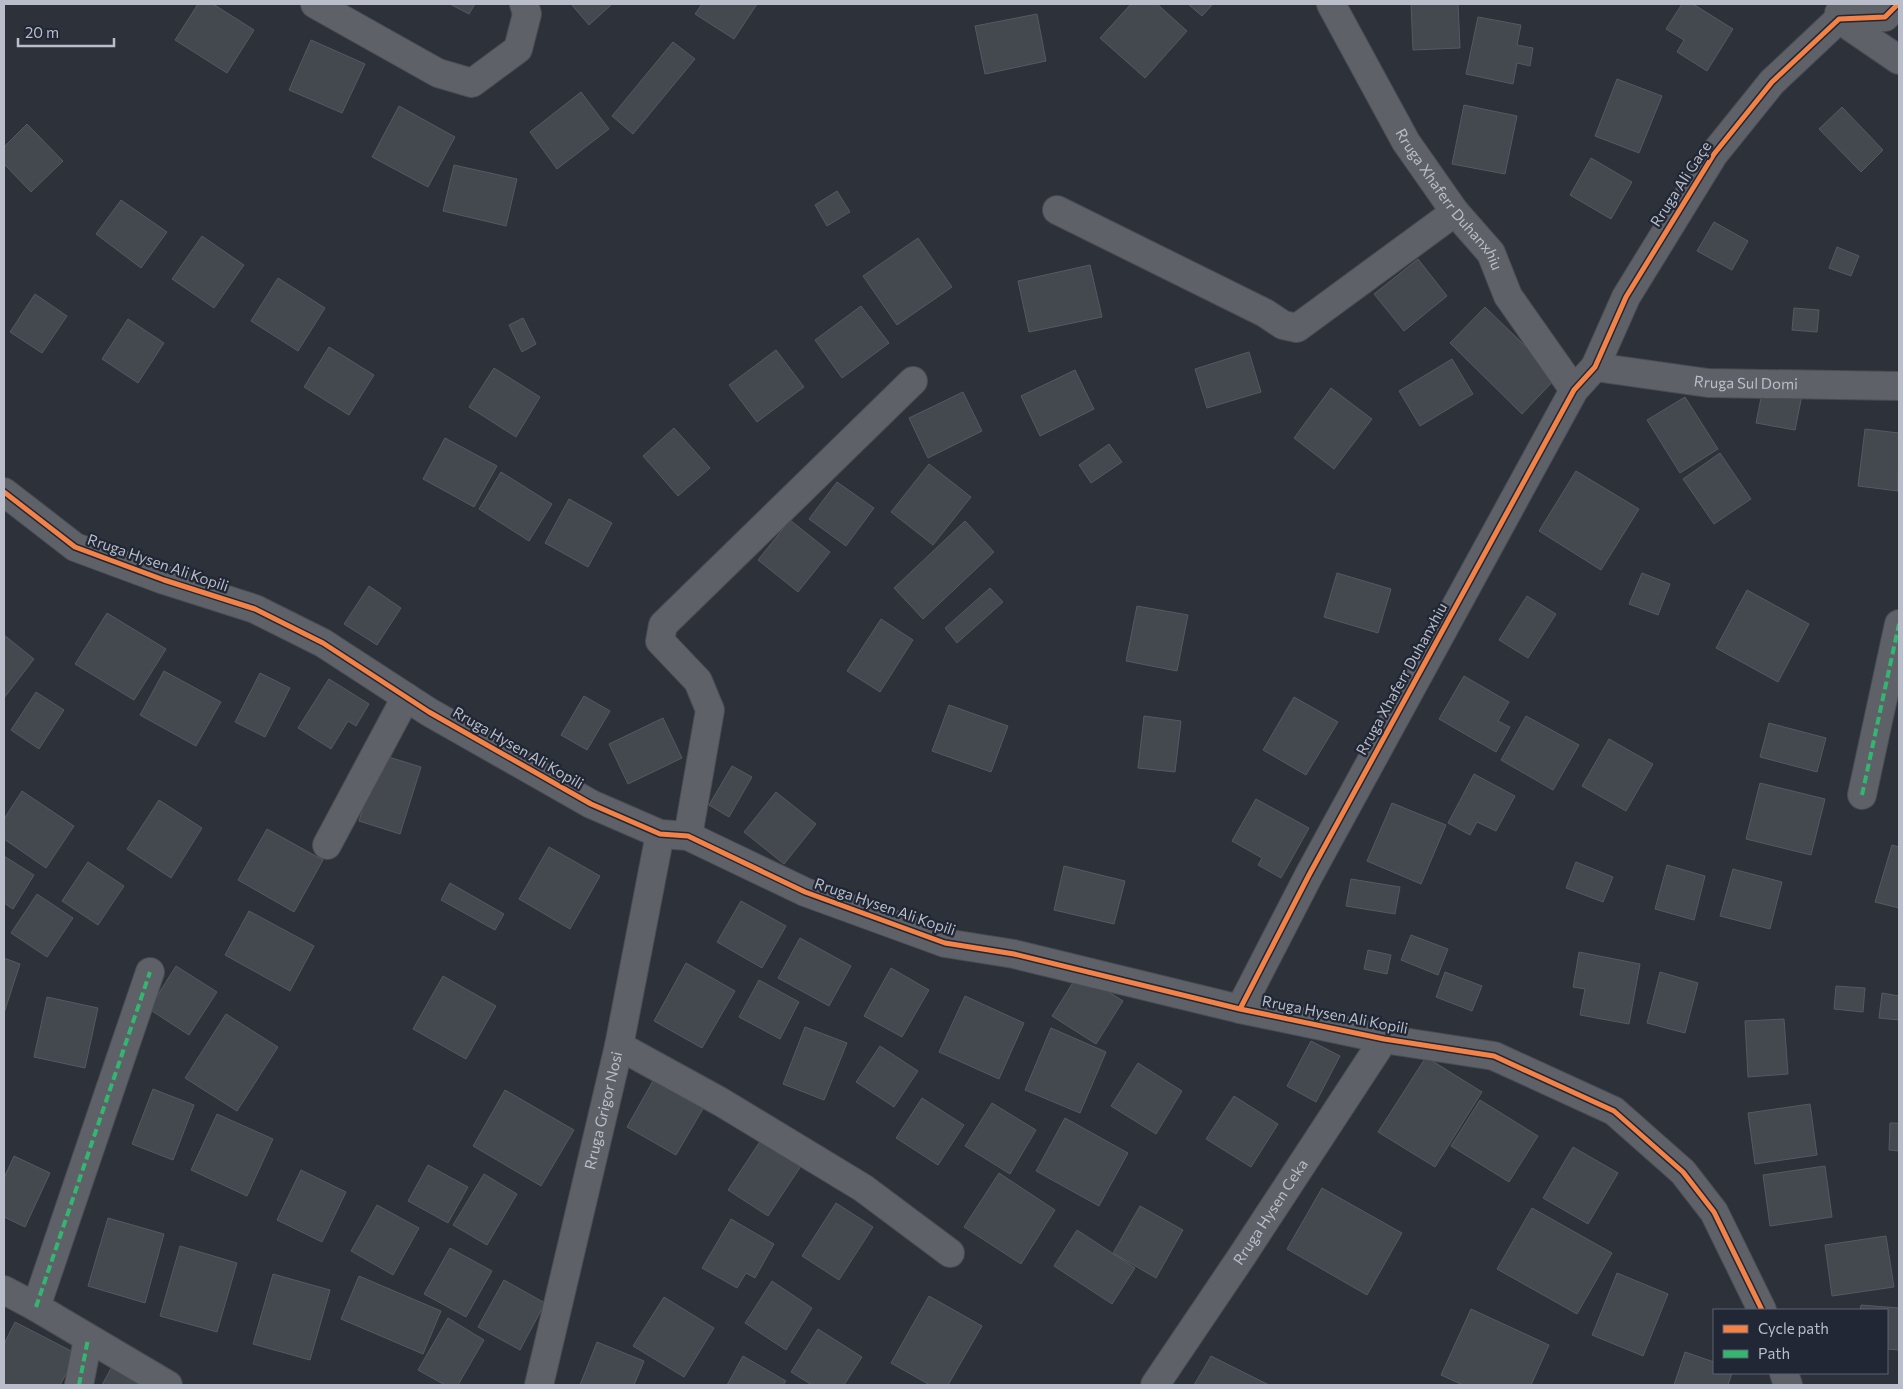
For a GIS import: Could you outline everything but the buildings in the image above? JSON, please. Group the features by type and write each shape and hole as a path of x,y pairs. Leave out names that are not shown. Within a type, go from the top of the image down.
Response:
{"street":[{"path":"315,4 438,73 472,83 518,49 527,14 524,4"},
{"name":"Rruga Xhaferr Duhanxhiu","path":"1331,4 1406,142 1455,212 1491,253 1508,296 1574,390"},
{"path":"1839,12 1885,17 1898,4"},
{"path":"1839,12 1899,60"},
{"name":"Rruga Ali Gaçe","path":"1595,367 1626,297 1714,154 1772,82 1839,12"},
{"path":"1057,210 1266,313 1283,325 1297,328 1455,212"},
{"name":"Rruga Xhaferr Duhanxhiu","path":"1240,1009 1309,875 1574,390 1595,367"},
{"name":"Rruga Sul Domi","path":"1595,367 1708,383 1899,386"},
{"path":"688,836 710,710 698,681 660,641 663,625 913,381"},
{"name":"Rruga Hysen Ali Kopili","path":"4,492 75,547 164,580 255,610 322,643 429,712 591,804 660,834 688,836 804,892 945,943 1014,954 1240,1009 1384,1040 1494,1056 1614,1111 1683,1172 1714,1212 1762,1309"},
{"path":"1862,795 1899,624"},
{"path":"327,845 406,697"},
{"name":"Rruga Grigor Nosi","path":"539,1385 619,1046 660,834"},
{"path":"36,1306 150,972"},
{"name":"Rruga Hysen Ceka","path":"1155,1385 1384,1040"},
{"path":"619,1046 721,1102 864,1188 950,1253"},
{"path":"4,1290 36,1306 88,1339 168,1385"},
{"path":"79,1385 88,1339"}],"marked path":[{"path":"1862,795 1899,624"},
{"path":"36,1307 150,972"},
{"path":"79,1385 88,1339"}],"cycle path":[{"path":"1240,1009 1309,875 1574,390 1595,367 1626,297 1714,154 1772,82 1839,19 1885,17 1898,4"},
{"path":"4,492 75,547 164,580 255,609 323,643 429,712 591,804 660,834 688,836 805,892 945,943 1014,954 1240,1009 1384,1039 1494,1056 1614,1111 1683,1172 1714,1212 1762,1309"}]}
